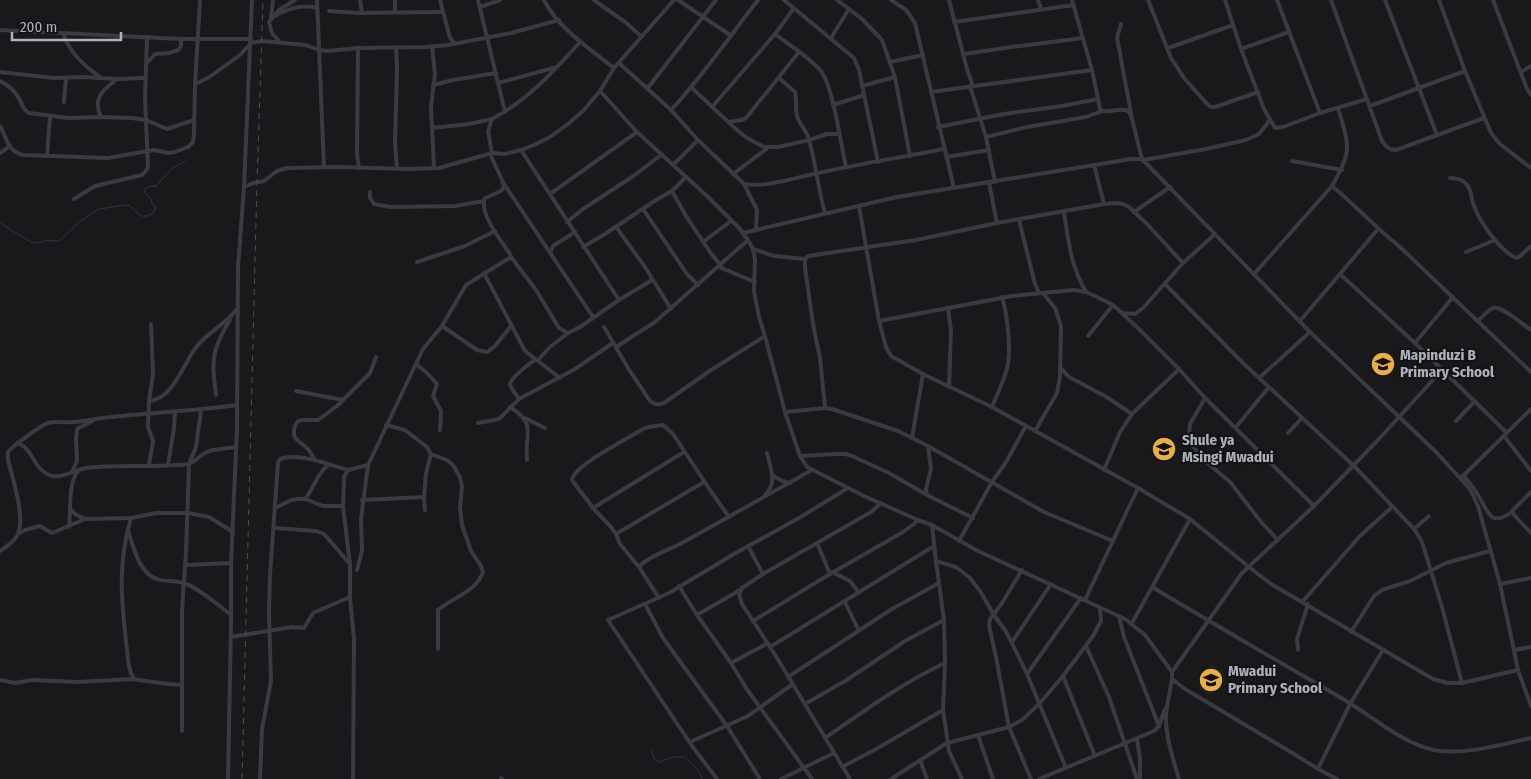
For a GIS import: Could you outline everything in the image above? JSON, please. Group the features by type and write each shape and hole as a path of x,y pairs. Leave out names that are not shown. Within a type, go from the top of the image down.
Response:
{"street":[{"path":"0,126 10,146 18,155 108,158 154,150 168,153 188,147 194,139 200,0"},
{"path":"228,779 231,563 237,405 238,267 244,187 252,0"},
{"path":"273,0 270,22 272,33 280,43"},
{"path":"271,18 279,10 295,0"},
{"path":"317,0 324,167"},
{"path":"360,0 362,13"},
{"path":"395,12 396,0"},
{"path":"440,0 450,38 455,44"},
{"path":"478,0 505,112"},
{"path":"480,7 500,0"},
{"path":"544,0 554,15 580,42 614,68"},
{"path":"594,0 641,36"},
{"path":"244,187 264,181 282,169 324,167 434,168 491,154 505,154 521,150 550,137 583,111 600,91 614,68 674,0"},
{"path":"678,0 730,35"},
{"path":"647,89 716,0"},
{"path":"671,110 692,88 758,0"},
{"path":"784,0 854,58 859,70 878,162"},
{"path":"837,0 869,26 882,40 895,77 910,156"},
{"path":"891,0 899,4 915,23 938,127 954,188"},
{"path":"948,0 990,150 995,182"},
{"path":"1038,0 1040,9"},
{"path":"1148,0 1171,58 1184,78 1207,104 1215,108 1258,92"},
{"path":"1225,0 1241,49 1272,125 1278,129 1320,113 1367,99"},
{"path":"1277,0 1320,113"},
{"path":"1331,0 1382,141 1386,146 1396,150 1484,118"},
{"path":"1385,0 1437,135"},
{"path":"1438,0 1491,133 1500,144 1531,168"},
{"path":"1494,0 1527,89 1531,95"},
{"path":"954,22 1073,2 1102,111"},
{"path":"271,18 283,11 296,7 310,6 317,8"},
{"path":"712,107 775,34 794,8"},
{"path":"831,38 849,9"},
{"path":"329,11 362,13 443,12"},
{"path":"0,30 262,41 306,45 319,50 339,51 358,48 432,47 455,44 559,20"},
{"path":"1121,24 1117,38 1131,115 1142,160 1310,332 1462,477 1478,495 1487,513 1501,518 1512,512 1513,508 1531,492"},
{"path":"1168,48 1233,24"},
{"path":"1241,49 1289,32"},
{"path":"63,33 82,64 100,77"},
{"path":"775,34 822,71 846,167"},
{"path":"74,199 95,186 142,175 148,168 145,78 147,37"},
{"path":"964,54 1083,38"},
{"path":"147,63 158,53 169,53 178,50 181,46 181,39"},
{"path":"195,84 208,78 240,55 251,41"},
{"path":"432,128 469,124 492,119 505,112 535,90 559,67 580,42"},
{"path":"396,47 395,142 398,169"},
{"path":"432,47 435,74 431,106 434,168"},
{"path":"358,48 359,168"},
{"path":"728,122 746,118 799,52"},
{"path":"890,62 923,55"},
{"path":"619,63 671,110 698,140 744,184 757,210 756,229"},
{"path":"1521,72 1531,66"},
{"path":"498,83 559,67"},
{"path":"931,92 1092,70"},
{"path":"1370,106 1465,71"},
{"path":"0,72 43,78 145,78"},
{"path":"433,85 496,73"},
{"path":"862,86 895,77"},
{"path":"64,102 66,78"},
{"path":"779,78 795,92 797,117 807,132 818,173 820,197 825,213"},
{"path":"101,117 97,106 98,99 105,89 117,79"},
{"path":"0,81 10,86 26,112 74,118 101,117 146,120 166,129 194,120"},
{"path":"692,88 747,138 764,147 809,140 827,134 839,134"},
{"path":"600,91 637,132 732,221 743,233 753,249 755,259 755,302 766,336 785,412 800,456 807,467 848,488 932,525 978,551 1132,623 1152,643 1172,672 1167,702 1159,726 1154,731 1039,779"},
{"path":"832,105 864,95"},
{"path":"938,127 980,118 1098,99"},
{"path":"1254,274 1332,186 1342,170 1348,151 1348,144 1338,108"},
{"path":"986,137 1039,124 1086,117 1102,111 1124,109 1131,115"},
{"path":"47,156 50,116"},
{"path":"492,119 488,131 491,154 504,184 593,317"},
{"path":"743,233 897,197 1132,159 1142,160 1206,150 1246,140 1258,134 1270,120"},
{"path":"550,194 637,132"},
{"path":"673,165 698,140"},
{"path":"0,153 10,146"},
{"path":"733,174 769,147"},
{"path":"744,184 753,185 777,182 944,149"},
{"path":"521,150 619,300"},
{"path":"946,157 990,150"},
{"path":"567,222 583,208 632,177 661,155"},
{"path":"1292,161 1342,170"},
{"path":"1094,165 1104,204"},
{"path":"583,247 672,191 686,177"},
{"path":"1450,178 1463,181 1470,188 1473,205 1495,240 1505,251 1516,258 1531,246"},
{"path":"989,183 997,223"},
{"path":"370,192 370,198 374,204 390,207 455,206 484,201 485,198 501,191 504,184"},
{"path":"1332,186 1400,247 1531,372"},
{"path":"1134,212 1170,187"},
{"path":"672,191 678,205 720,266 755,282"},
{"path":"484,201 484,210 511,257 536,290 559,328 568,333"},
{"path":"753,249 774,256 805,259 808,256 916,240 997,223 1117,202 1134,212 1147,224 1183,263"},
{"path":"860,206 879,321 886,347 891,356 948,387 992,407 1138,488 1190,519 1272,584 1433,679 1447,683 1462,683 1518,670"},
{"path":"643,209 687,274 698,285"},
{"path":"1064,212 1075,271 1086,292"},
{"path":"1019,220 1034,284 1055,308 1062,332 1059,386 1035,431"},
{"path":"703,242 732,221"},
{"path":"616,227 671,309"},
{"path":"1300,321 1378,229"},
{"path":"417,262 465,246 495,231"},
{"path":"550,253 553,246 575,232"},
{"path":"1122,313 1134,314 1138,312 1183,263 1215,234"},
{"path":"478,423 499,419 519,399 560,378 655,322 748,240"},
{"path":"1466,252 1495,240"},
{"path":"357,570 362,549 360,528 362,500 368,465 423,349 442,326 466,285 511,257"},
{"path":"805,259 820,358 825,408"},
{"path":"484,273 525,351 560,378"},
{"path":"1340,274 1475,401 1506,435 1531,471"},
{"path":"519,399 511,386 511,382 520,372 568,333 652,280"},
{"path":"1165,284 1259,378 1353,465 1414,529 1422,542 1442,607 1462,683"},
{"path":"879,321 1002,297 1074,290 1086,292 1113,305 1122,313 1314,506"},
{"path":"992,407 1008,363 1008,328 1002,297"},
{"path":"1415,343 1452,298"},
{"path":"1088,336 1113,305"},
{"path":"948,308 951,331 948,387"},
{"path":"1478,321 1491,309 1497,308 1504,310 1531,330"},
{"path":"216,395 213,369 215,353 218,341 237,309"},
{"path":"149,401 158,399 165,393 182,372 197,346 231,318"},
{"path":"149,465 152,441 148,426 149,401 153,375 151,324"},
{"path":"442,326 476,350 487,352 495,346 512,326"},
{"path":"604,327 650,401 658,405 664,403 708,372 766,336"},
{"path":"1259,378 1310,332"},
{"path":"315,460 308,449 296,439 294,429 296,424 298,421 318,420 324,417 370,373 376,357"},
{"path":"416,364 437,384 433,396 441,411 440,430"},
{"path":"1060,366 1069,377 1106,396 1132,414"},
{"path":"1104,470 1120,432 1132,414 1179,369"},
{"path":"1172,672 1242,573 1314,506 1400,418 1442,370"},
{"path":"912,438 923,374"},
{"path":"1236,427 1269,387"},
{"path":"296,391 343,400"},
{"path":"1206,398 1190,424 1189,435 1191,444 1210,466 1230,482 1278,540"},
{"path":"1456,422 1475,401"},
{"path":"0,551 15,540 20,521 8,456 10,449 43,425 237,405"},
{"path":"510,407 525,418 546,428"},
{"path":"785,412 825,408 876,422 928,446 1044,512 1113,540"},
{"path":"1462,477 1531,409"},
{"path":"182,730 181,641 186,565 189,464 196,448 201,410"},
{"path":"168,466 175,412"},
{"path":"525,418 529,434 526,448 528,460"},
{"path":"1288,433 1302,418"},
{"path":"72,472 78,458 76,439 78,429 97,419"},
{"path":"386,425 405,430 427,447 431,454 453,465 460,477 462,487 460,508 462,525 471,551 483,572 480,580 473,586 438,610 438,649"},
{"path":"659,598 639,567 620,544 616,534 593,508 572,478 575,474 591,460 643,429 659,425 663,426 670,430 729,517"},
{"path":"959,541 1026,426"},
{"path":"18,443 28,448 36,466 50,476 79,470 189,464 211,450 236,447"},
{"path":"927,495 926,489 930,470 928,446"},
{"path":"593,508 684,452"},
{"path":"760,500 770,489 772,475 767,453"},
{"path":"425,510 426,473 431,454"},
{"path":"800,456 846,454 888,473 973,518"},
{"path":"260,779 262,729 271,686 269,631 270,574 277,467 280,459 291,457 315,460 348,470 368,465"},
{"path":"305,500 318,474 328,465"},
{"path":"69,527 72,486 74,477 79,470"},
{"path":"348,470 344,478 343,506 350,564 354,658 353,779"},
{"path":"639,567 643,562 729,517 812,470"},
{"path":"772,475 782,481 790,482"},
{"path":"1462,477 1478,506 1500,584 1518,670 1531,706"},
{"path":"616,534 704,482"},
{"path":"717,779 608,622 609,619 659,598 848,488"},
{"path":"1027,674 1083,599 1138,488"},
{"path":"362,500 424,497"},
{"path":"275,508 291,500 305,500 323,506 343,506"},
{"path":"697,614 871,512 881,503"},
{"path":"1303,601 1360,536 1392,507"},
{"path":"71,508 73,512 85,519"},
{"path":"1512,512 1531,533"},
{"path":"18,534 40,526 52,532 69,527 85,519 131,518 156,514 188,513 209,518 233,532"},
{"path":"1414,529 1428,516"},
{"path":"131,518 122,556 122,597 130,672 134,679"},
{"path":"1132,623 1190,519"},
{"path":"753,621 903,532 918,520"},
{"path":"932,525 944,620 943,710 947,743 962,779"},
{"path":"274,528 316,531 324,534 350,564"},
{"path":"127,530 137,558 150,577 184,583 231,615"},
{"path":"817,543 831,573 850,580 859,593"},
{"path":"748,546 763,574"},
{"path":"731,663 769,645 845,602 934,546"},
{"path":"1351,632 1377,593 1410,581 1446,563 1490,551"},
{"path":"936,561 956,567 969,577 980,591 1012,642 1066,768"},
{"path":"186,565 231,563"},
{"path":"1022,570 990,619 989,625 1009,727 1031,779"},
{"path":"1500,584 1531,578"},
{"path":"788,677 909,599 939,582"},
{"path":"1012,642 1051,584"},
{"path":"679,586 746,688 812,779"},
{"path":"1152,587 1408,739 1435,750 1470,750 1531,738"},
{"path":"740,590 740,600 850,779"},
{"path":"231,637 304,628 313,613 350,597"},
{"path":"845,602 859,631"},
{"path":"645,604 663,638 727,726 760,779"},
{"path":"1298,650 1298,639 1308,604"},
{"path":"891,779 947,743 1009,727 1022,720 1039,704 1086,646 1100,625 1100,608"},
{"path":"1119,616 1124,637 1159,726"},
{"path":"805,704 845,681 905,641 944,620"},
{"path":"1086,646 1109,697 1138,779"},
{"path":"1514,650 1531,647"},
{"path":"1318,769 1350,704 1383,650"},
{"path":"825,738 907,683 945,663"},
{"path":"1063,676 1095,756"},
{"path":"0,680 15,683 32,680 79,682 134,679 182,685"},
{"path":"1172,679 1185,689 1337,779"},
{"path":"690,742 727,726 760,708 793,684"},
{"path":"1167,702 1167,729 1179,779"},
{"path":"842,767 943,710"},
{"path":"978,735 993,779"},
{"path":"1137,739 1140,759 1138,779"},
{"path":"781,779 834,753"},
{"path":"920,760 927,779"}],"shaded area":[{"name":"Mapinduzi B Primary School","path":"1381,354 1393,365 1385,374 1373,363"},
{"name":"Mwadui Primary School","path":"1211,665 1223,671 1211,695 1199,689"}],"waterway":[{"path":"0,222 31,242 40,243 48,240 59,241 79,222 99,209 125,205 130,206 141,216 148,216 153,213 156,207 144,191 146,188 156,186 172,169 185,162"},
{"path":"651,750 655,760 659,762 672,757 684,757 698,770 702,779"}],"railway":[{"path":"242,779 263,0"}],"place":[{"name":"Mapinduzi B Primary School","path":"1383,364"},
{"name":"Shule ya Msingi Mwadui","path":"1164,449"},
{"name":"Mwadui Primary School","path":"1211,680"}]}
